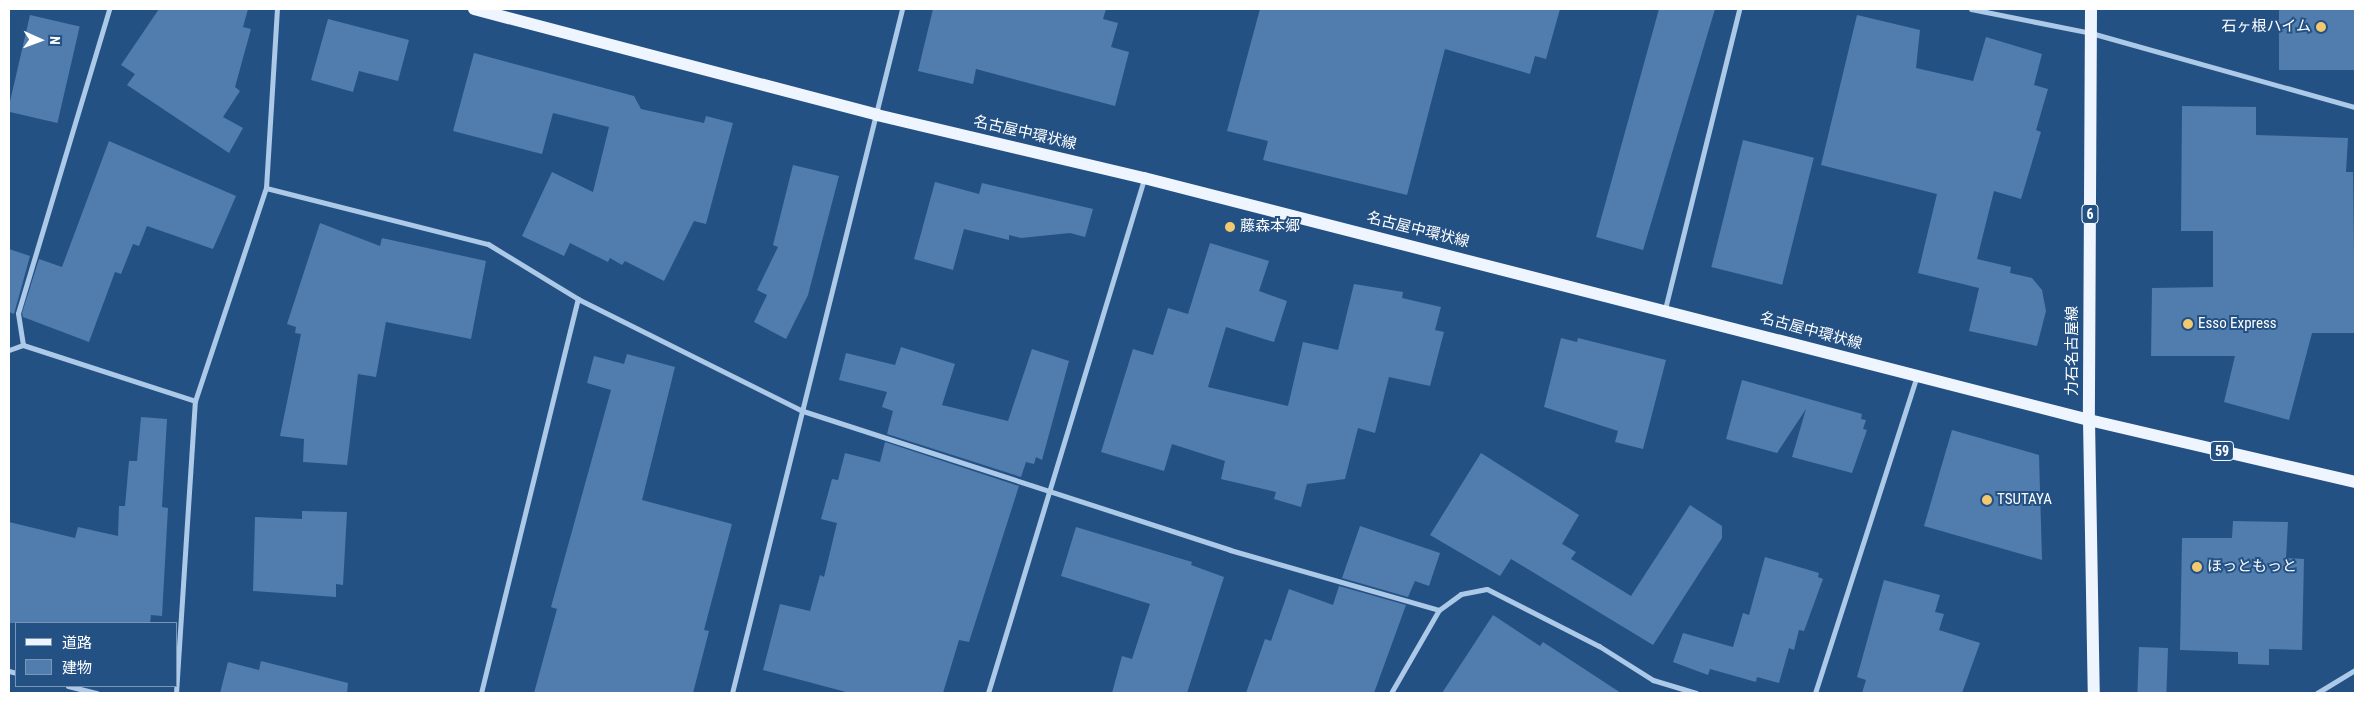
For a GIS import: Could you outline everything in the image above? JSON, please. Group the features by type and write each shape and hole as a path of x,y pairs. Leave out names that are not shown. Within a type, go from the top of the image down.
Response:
{"main road":[{"name":"名古屋中環状線","path":"474,9 877,115 1144,178 1666,309 2089,420 2355,482"},
{"name":"力石名古屋線","path":"2091,9 2089,420 2094,693"}],"street":[{"path":"23,345 18,313 109,9"},
{"path":"178,662 195,401 266,188 278,9"},
{"path":"732,693 902,9"},
{"path":"1666,309 1739,9"},
{"path":"1971,9 2091,33 2355,107"},
{"path":"988,693 1144,178"},
{"path":"266,188 488,244 578,299 803,411 1051,490 1230,550 1439,610"},
{"path":"481,693 578,299"},
{"path":"9,350 23,345 195,401"},
{"path":"1815,693 1917,376"},
{"path":"1390,693 1439,610 1461,594 1487,589 1599,646 1653,680 1696,693"},
{"path":"2317,693 2355,670"},
{"path":"72,687 97,693"}],"building":[{"path":"159,9 248,9 243,27 251,29 235,87 240,91 223,117 243,128 229,153 127,85 135,74 121,65"},
{"path":"933,9 1106,9 1103,19 1118,23 1111,47 1129,52 1115,106 976,69 973,84 918,71"},
{"path":"1260,9 1560,9 1546,59 1535,56 1530,74 1445,49 1407,195 1263,160 1268,141 1227,131"},
{"path":"1659,9 1715,9 1643,250 1596,237"},
{"name":"石ヶ根ハイム","path":"2279,9 2354,9 2354,70 2279,70"},
{"path":"30,15 80,26 57,123 9,112"},
{"path":"1857,15 1920,30 1916,68 1973,81 1986,37 2042,54 2034,85 2048,89 2036,130 2041,132 2021,199 1994,191 1977,259 2011,267 2010,273 2032,278 2042,290 2046,311 2037,346 1969,331 1979,288 1918,273 1937,194 1821,165"},
{"path":"328,19 409,40 398,81 359,71 353,92 311,80"},
{"path":"474,53 634,96 641,109 704,123 706,116 733,123 706,224 694,221 664,281 625,261 622,265 610,258 608,262 570,243 564,256 522,236 552,172 593,192 609,127 553,113 542,154 453,131"},
{"path":"2182,106 2256,107 2256,135 2348,138 2346,172 2353,172 2355,333 2312,333 2289,420 2224,402 2235,356 2151,356 2152,288 2213,287 2213,231 2181,231"},
{"path":"1743,140 1814,158 1782,285 1711,267"},
{"path":"109,141 236,196 213,249 147,226 139,246 133,244 121,274 115,272 89,342 23,317 22,313 39,259 62,267"},
{"path":"793,165 839,176 808,295 786,339 754,322 767,295 757,290 778,247 773,245"},
{"path":"935,182 979,194 982,183 1093,209 1085,237 1070,233 1021,238 1009,235 1009,240 964,229 953,270 914,259"},
{"path":"320,223 380,246 382,238 486,261 471,339 386,322 376,377 358,374 347,465 303,462 304,439 280,436 301,334 295,333 296,327 287,324"},
{"path":"1210,243 1269,261 1259,291 1287,301 1274,342 1226,327 1208,387 1288,406 1303,342 1338,350 1354,284 1403,292 1402,298 1441,307 1435,330 1444,332 1430,386 1389,377 1375,433 1358,428 1345,479 1307,484 1301,507 1274,499 1276,492 1221,479 1225,461 1172,444 1164,471 1101,452 1133,349 1153,355 1168,308 1188,314"},
{"path":"9,249 30,256 14,314 9,312"},
{"path":"1561,338 1577,342 1578,338 1666,360 1643,449 1615,442 1618,431 1544,407"},
{"path":"901,347 955,364 942,405 1008,421 1032,349 1069,361 1042,460 1036,457 1034,464 1026,462 1021,477 887,434 893,411 882,407 887,392 839,380 846,353 895,365"},
{"path":"627,354 675,367 642,500 732,524 704,630 709,631 693,693 534,693 557,609 551,607 611,390 587,383 594,356 624,364"},
{"path":"1742,380 1862,414 1861,419 1866,420 1863,429 1867,430 1852,473 1792,457 1806,409 1777,453 1726,439"},
{"path":"141,417 167,419 162,507 168,508 162,616 151,615 150,622 9,623 9,522 75,538 78,527 118,536 119,506 125,506 129,461 137,461"},
{"path":"1952,430 2039,455 2042,560 1924,526"},
{"path":"885,442 1019,486 969,642 959,640 943,693 850,693 763,670 780,604 810,611 820,575 824,577 837,523 821,519 832,479 838,480 845,453 880,462"},
{"path":"1481,453 1579,515 1562,544 1576,552 1571,559 1631,596 1690,505 1722,526 1722,538 1653,645 1511,559 1500,576 1430,535"},
{"path":"302,511 347,512 343,585 336,584 336,597 253,591 255,517 302,519"},
{"path":"2233,521 2288,522 2286,558 2304,559 2302,650 2269,649 2269,665 2238,664 2238,652 2180,650 2182,538 2232,538"},
{"path":"1360,526 1440,553 1429,586 1415,581 1408,597 1342,578"},
{"path":"1076,527 1192,562 1191,565 1224,577 1187,693 1112,693 1122,656 1132,659 1150,604 1061,576"},
{"path":"1765,557 1819,573 1818,577 1823,579 1804,631 1799,630 1794,650 1789,648 1779,683 1757,677 1756,682 1710,669 1708,675 1673,662 1683,633 1733,647 1743,613 1749,615"},
{"path":"1884,580 1940,595 1935,612 1944,614 1939,630 1980,643 1962,693 1862,693 1866,680 1857,677"},
{"path":"1339,586 1406,605 1374,693 1246,693 1265,639 1271,641 1289,589 1333,605"},
{"path":"1493,615 1540,646 1543,642 1621,693 1442,693"},
{"path":"2139,647 2168,648 2166,693 2137,693"},
{"path":"261,661 348,683 347,693 220,693 228,662 259,670"}],"place":[{"name":"石ヶ根ハイム","path":"2321,27"},
{"name":"藤森本郷","path":"1230,227"},
{"name":"Esso Express","path":"2188,324"},
{"name":"TSUTAYA","path":"1987,500"},
{"name":"ほっともっと","path":"2197,567"}]}
